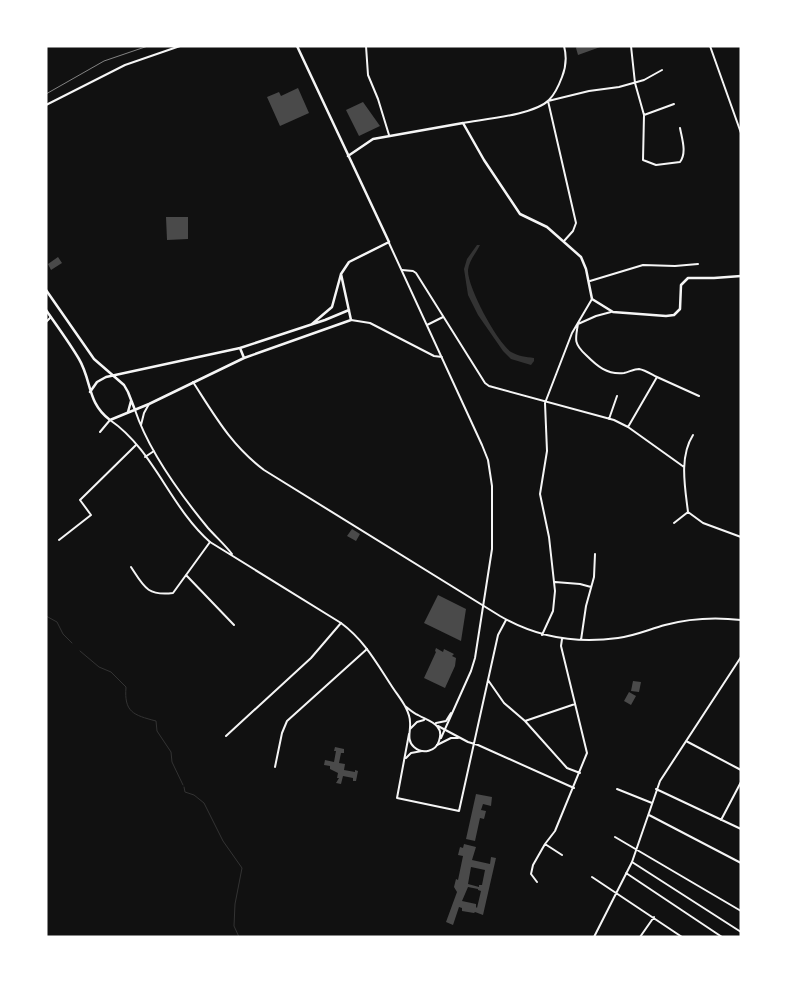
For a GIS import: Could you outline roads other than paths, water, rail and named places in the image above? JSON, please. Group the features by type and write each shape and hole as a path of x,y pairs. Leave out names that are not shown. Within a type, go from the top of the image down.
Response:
{"main road":[{"path":"296,46 389,242 353,259 345,266 332,307 312,324"},
{"path":"348,156 369,141 464,122 480,153 520,214 543,225 581,257 590,281 592,299 614,312 674,315 680,309 681,285 688,278 741,276"},
{"path":"46,310 79,359 90,392 99,410 110,420 149,404 244,358 351,320 342,274"},
{"path":"46,290 89,353 124,385 135,410"},
{"path":"90,392 101,378 240,348 349,310"},
{"path":"240,348 244,358"},
{"path":"127,414 132,400"}],"street":[{"path":"46,105 106,73 180,46"},
{"path":"366,46 368,75 378,99 389,136"},
{"path":"564,46 566,61 564,71 558,86 548,101 576,223 573,231 564,241"},
{"path":"631,46 635,83 644,114 643,160 656,165 680,162 683,158 680,128"},
{"path":"710,46 741,133"},
{"path":"464,122 529,110 548,101 635,83 662,70"},
{"path":"644,114 674,104"},
{"path":"389,242 480,440 488,460 494,502 493,541 476,652 471,671 446,730 437,745"},
{"path":"590,281 643,265 675,266 698,264"},
{"path":"402,270 413,270 416,272 485,383 489,386 545,403 609,419 628,427 684,467"},
{"path":"542,635 553,611 554,582 549,536 540,494 547,451 545,403 572,333 592,299"},
{"path":"578,324 604,313 614,312"},
{"path":"427,325 444,316"},
{"path":"46,322 51,317"},
{"path":"351,320 370,323 434,356 442,357"},
{"path":"578,324 577,344 600,368 608,372 621,373 638,369 699,396"},
{"path":"628,427 656,377"},
{"path":"193,382 226,433 250,459 275,477 506,620 542,635 581,640 618,638 700,618 741,620"},
{"path":"609,419 617,396"},
{"path":"141,428 144,413 149,404"},
{"path":"135,410 141,428 154,451 193,508 233,556"},
{"path":"100,432 110,420 118,426 136,445 186,516 210,542 341,623 357,635 405,706 409,716 410,729 397,798 459,811 498,635 506,620"},
{"path":"692,435 686,448 684,467 688,512 702,523 741,537"},
{"path":"60,540 91,514 80,500 136,445"},
{"path":"145,457 154,451"},
{"path":"674,523 688,512"},
{"path":"130,567 147,590 154,593 173,593 210,542"},
{"path":"581,640 594,577 596,554"},
{"path":"186,575 234,625"},
{"path":"554,582 591,587"},
{"path":"226,736 316,654 341,623"},
{"path":"537,882 532,876 531,871 545,844 555,831 580,773 587,751 562,646 562,638"},
{"path":"275,767 282,733 287,721 367,649"},
{"path":"594,937 632,862 656,789 665,772 741,657"},
{"path":"488,680 504,703 525,721 568,768 580,773"},
{"path":"525,721 576,704"},
{"path":"405,706 460,738 574,788"},
{"path":"434,723 446,721 454,709"},
{"path":"410,729 417,722 427,720"},
{"path":"437,726 440,734 439,742"},
{"path":"409,733 414,747 423,751"},
{"path":"404,759 411,753 432,749 451,738 460,738"},
{"path":"686,741 741,770"},
{"path":"721,820 741,782"},
{"path":"617,789 652,803"},
{"path":"656,789 741,829"},
{"path":"649,815 741,863"},
{"path":"615,837 741,911"},
{"path":"545,844 562,855"},
{"path":"632,862 741,932"},
{"path":"626,873 722,937"},
{"path":"592,876 682,937"},
{"path":"640,937 654,917"}],"waterway":[{"path":"46,616 57,622 63,634 72,643"},
{"path":"80,651 99,667 111,672 126,687 127,702 132,711 141,717 156,721 157,731 171,752 172,762 183,785"},
{"path":"184,787 185,792 194,795 204,803 223,841 242,868 235,904 234,926 239,937"}]}
